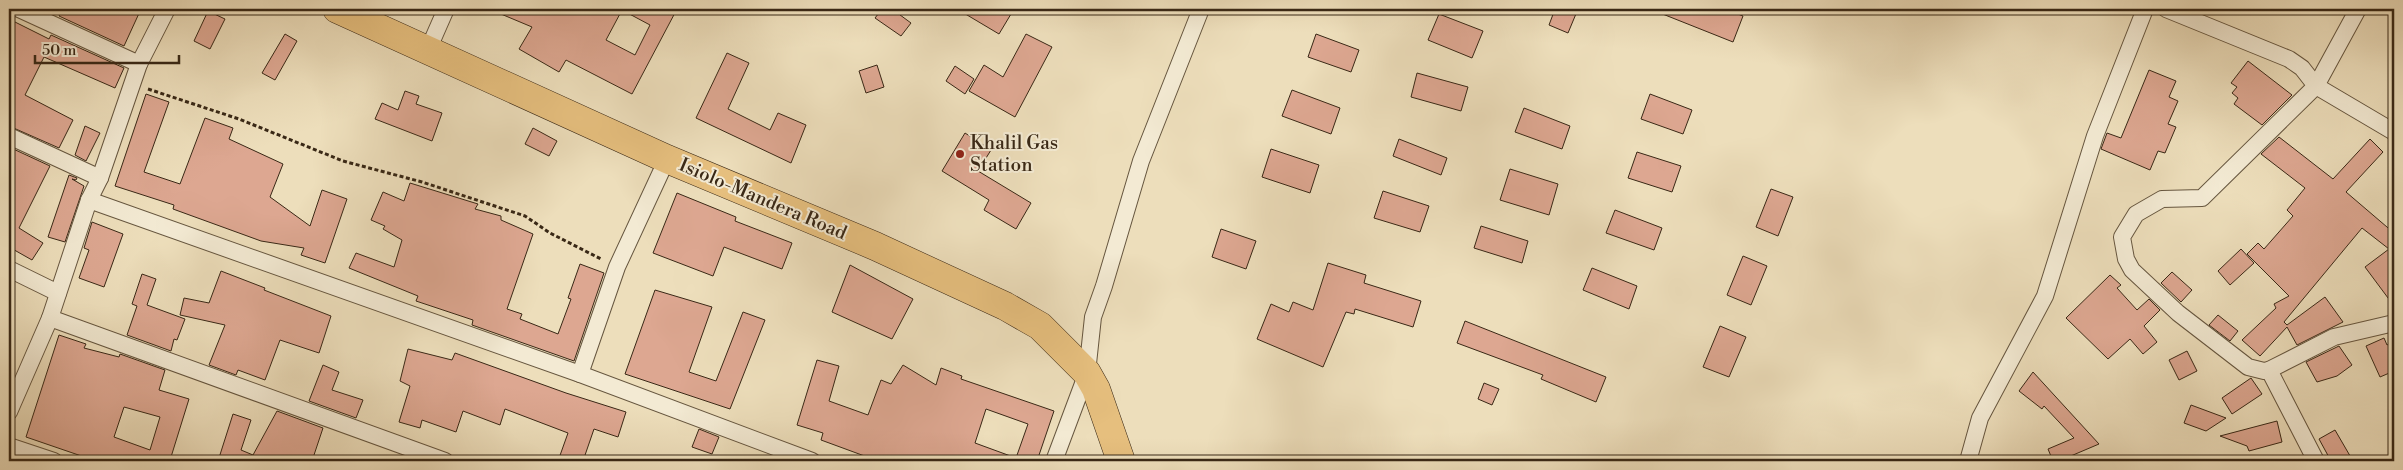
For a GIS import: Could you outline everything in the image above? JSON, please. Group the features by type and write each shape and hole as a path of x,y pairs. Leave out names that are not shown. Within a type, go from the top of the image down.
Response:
{"highway":[{"name":"Isiolo-Mandera Road","path":"337,9 667,159 875,246 1005,306 1040,326 1087,373 1096,388 1121,461"}],"street":[{"path":"19,9 139,64"},
{"path":"9,412 50,318 89,200 100,178 139,64 167,9"},
{"path":"428,50 446,9"},
{"path":"1054,461 1087,373 1093,316 1104,286 1141,161 1201,9"},
{"path":"1968,461 1980,418 2044,296 2095,136 2145,9"},
{"path":"2166,9 2289,58 2302,68 2316,86 2394,132"},
{"path":"2358,9 2316,86 2202,198 2162,199 2136,214 2122,237 2126,259 2132,270 2178,313 2248,366 2269,370 2334,337 2394,323"},
{"path":"9,136 100,178"},
{"path":"580,374 617,267 667,159"},
{"path":"89,200 580,374 812,461"},
{"path":"9,269 58,293"},
{"path":"50,318 445,461"},
{"path":"2269,370 2316,461"},
{"path":"9,446 54,461"}],"path":[{"path":"133,85 239,119 343,161 422,182 525,216 550,233 617,267"}],"building":[{"path":"63,9 141,9 124,46 59,16"},
{"path":"489,9 677,9 632,94 566,60 559,72 519,49 532,27","holes":["622,10 650,25 635,55 606,40"]},
{"path":"882,9 892,9 911,23 901,36 875,18"},
{"path":"957,9 1014,9 999,34"},
{"path":"1555,9 1578,9 1568,33 1549,25"},
{"path":"1650,9 1725,9 1743,16 1733,42"},
{"path":"208,11 225,19 210,49 194,41"},
{"path":"1439,14 1483,31 1472,58 1428,40"},
{"path":"9,19 49,39 51,35 124,68 115,88 44,57 25,95 73,120 59,148 9,126"},
{"path":"285,34 297,41 275,80 262,73"},
{"path":"1026,34 1052,47 1015,117 969,91 984,65 1003,77"},
{"path":"1316,34 1359,50 1351,72 1308,57"},
{"path":"727,53 749,63 728,109 770,130 778,113 806,125 791,163 696,118"},
{"path":"2248,61 2292,95 2262,125 2234,104 2238,98 2232,93 2237,87 2231,83"},
{"path":"877,65 884,87 866,93 859,71"},
{"path":"955,66 974,79 965,94 946,81"},
{"path":"2149,70 2176,81 2169,97 2178,101 2168,124 2176,127 2165,153 2158,151 2150,170 2101,149 2107,133 2121,138"},
{"path":"1417,73 1468,87 1461,111 1411,97"},
{"path":"1292,90 1340,108 1331,134 1282,116"},
{"path":"405,91 419,96 416,104 442,113 432,141 375,119 382,103 398,110"},
{"path":"146,94 169,102 144,172 180,184 205,118 233,128 229,139 283,164 270,197 310,226 322,190 347,199 325,263 301,255 304,248 261,241 173,209 174,205 115,186"},
{"path":"1650,94 1692,110 1683,134 1641,119"},
{"path":"1524,108 1570,126 1562,149 1515,132"},
{"path":"85,126 100,133 86,161 75,155"},
{"path":"533,128 557,141 549,156 525,144"},
{"path":"965,133 991,150 978,171 1031,203 1016,229 984,210 989,200 942,171"},
{"path":"2279,137 2333,179 2370,139 2383,152 2346,192 2394,233 2394,306 2365,267 2389,249 2362,228 2284,322 2287,325 2325,297 2343,322 2297,345 2287,327 2260,356 2242,340 2276,308 2274,304 2289,296 2247,254 2258,243 2264,249 2293,216 2287,210 2305,188 2261,154"},
{"path":"1399,139 1447,158 1441,175 1393,156"},
{"path":"9,147 50,166 19,228 43,243 32,260 9,247"},
{"path":"1271,149 1319,165 1310,193 1262,177"},
{"path":"1637,152 1681,166 1672,192 1628,178"},
{"path":"1510,169 1558,184 1549,215 1500,200"},
{"path":"69,175 77,178 76,180 72,179 84,186 65,242 48,237"},
{"path":"410,183 478,204 475,209 501,216 501,220 533,234 507,309 522,314 520,319 558,334 571,299 568,298 580,264 604,273 574,361 472,325 473,320 416,301 418,296 349,268 356,253 394,267 402,240 383,229 385,226 371,220 383,192 404,201"},
{"path":"1771,189 1793,197 1778,236 1756,227"},
{"path":"1383,191 1429,206 1420,232 1374,218"},
{"path":"677,193 736,217 735,221 792,243 782,269 724,247 713,276 653,253"},
{"path":"1615,210 1662,228 1654,250 1606,233"},
{"path":"92,222 123,234 104,287 79,278 89,250 84,248"},
{"path":"1481,226 1528,241 1522,263 1474,248"},
{"path":"1221,229 1256,241 1246,269 1212,257"},
{"path":"2241,249 2254,263 2230,285 2218,271"},
{"path":"1743,256 1767,266 1751,305 1727,295"},
{"path":"1328,263 1366,275 1364,283 1421,301 1413,327 1355,309 1354,314 1346,312 1323,367 1257,339 1271,304 1289,312 1293,302 1313,310"},
{"path":"850,265 913,299 892,339 832,312"},
{"path":"1592,268 1637,286 1629,309 1583,290"},
{"path":"221,271 331,316 319,353 280,340 265,380 238,370 236,375 209,365 225,325 180,315 184,298 209,303"},
{"path":"2172,272 2192,290 2181,302 2161,283"},
{"path":"142,274 156,279 147,305 185,319 177,340 174,339 171,351 127,335 137,306 132,304"},
{"path":"2110,275 2121,285 2117,288 2137,310 2149,299 2160,310 2144,326 2157,342 2143,354 2130,339 2108,359 2066,318"},
{"path":"655,290 712,307 689,372 716,381 743,312 765,320 730,409 625,374"},
{"path":"2218,315 2238,331 2230,341 2209,325"},
{"path":"1465,321 1606,377 1596,402 1541,379 1543,375 1457,343"},
{"path":"1720,326 1746,337 1729,377 1703,367"},
{"path":"59,335 86,344 84,348 119,357 120,354 165,370 159,390 189,399 171,457 176,459 175,461 96,461 26,437","holes":["124,407 160,417 150,450 114,437"]},
{"path":"2384,338 2387,345 2394,341 2394,371 2380,377 2366,346"},
{"path":"2339,346 2352,365 2337,376 2317,382 2306,362"},
{"path":"408,349 452,360 455,353 566,393 626,412 618,437 594,429 583,461 558,461 568,433 505,409 500,425 463,411 456,432 422,420 420,428 399,422 410,386 400,381"},
{"path":"2187,351 2197,371 2179,380 2169,360"},
{"path":"817,360 839,366 829,401 868,415 881,380 891,384 903,365 936,385 941,368 962,376 961,379 1054,411 1037,461 869,461 870,458 821,440 823,433 797,425","holes":["986,409 1028,424 1016,458 975,443"]},
{"path":"323,365 339,372 332,390 363,400 356,418 309,401"},
{"path":"2033,372 2099,444 2059,461 2053,461 2048,449 2074,438 2044,406 2042,409 2019,391"},
{"path":"2251,378 2262,394 2232,414 2222,398"},
{"path":"1484,383 1499,389 1492,405 1478,399"},
{"path":"2191,405 2226,418 2206,431 2184,423"},
{"path":"277,411 323,428 312,461 218,461 233,414 251,420 241,450 253,455"},
{"path":"2277,421 2282,442 2249,451 2247,446 2220,436"},
{"path":"699,429 719,437 712,454 692,447"},
{"path":"2335,430 2353,461 2331,461 2319,439"}],"place":[{"name":"Khalil Gas Station","path":"960,154"}]}
